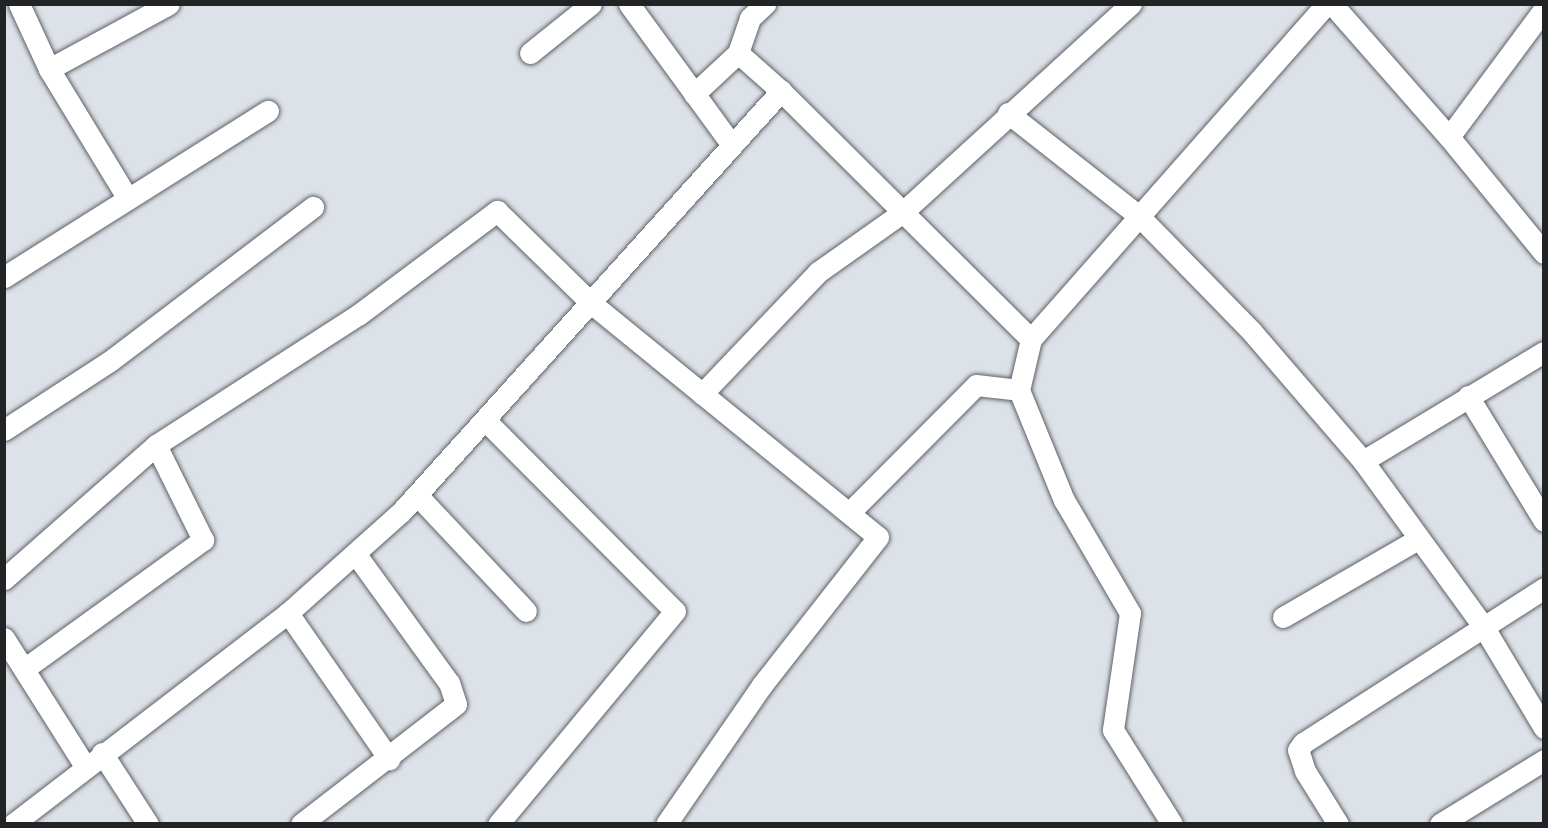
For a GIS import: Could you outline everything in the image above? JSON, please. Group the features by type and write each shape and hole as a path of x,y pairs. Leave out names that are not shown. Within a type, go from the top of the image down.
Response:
{"street":[{"path":"19,4 49,69 128,199"},
{"path":"49,69 169,4"},
{"path":"530,53 591,4"},
{"path":"629,4 732,145"},
{"path":"694,94 738,53 750,18 765,4"},
{"path":"702,394 818,272 903,212 1008,113 1131,4"},
{"path":"1172,824 1113,730 1130,613 1064,500 1019,390 1031,339 1326,4"},
{"path":"1332,4 1449,137 1544,253"},
{"path":"1449,137 1544,9"},
{"path":"738,53 781,91 1031,339"},
{"path":"13,824 85,766 288,613 417,495 781,91"},
{"path":"4,277 268,111"},
{"path":"1008,113 1139,216 1253,333 1363,461 1483,626 1544,728"},
{"path":"4,430 110,361 313,207"},
{"path":"4,579 156,445 358,315 497,211 591,303 878,537 762,685 666,824"},
{"path":"1363,461 1544,352"},
{"path":"849,513 976,386 1019,390"},
{"path":"1468,396 1544,521"},
{"path":"485,420 675,611 498,824"},
{"path":"24,669 204,540 156,445"},
{"path":"417,495 526,611"},
{"path":"1283,617 1418,539"},
{"path":"301,824 389,759 456,704 449,683 355,553"},
{"path":"1338,824 1305,771 1299,750 1303,743 1544,588"},
{"path":"288,613 389,759"},
{"path":"4,638 85,766"},
{"path":"102,753 148,824"},
{"path":"1440,824 1544,760"}]}
